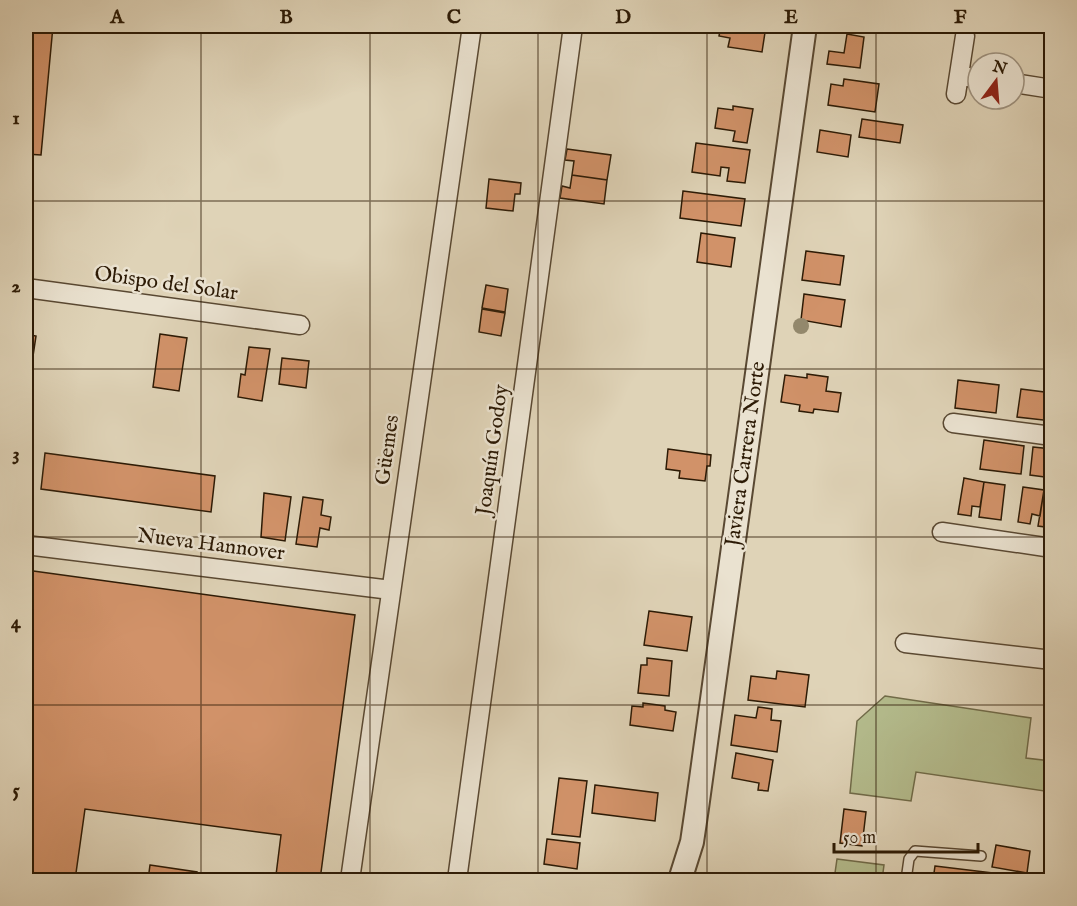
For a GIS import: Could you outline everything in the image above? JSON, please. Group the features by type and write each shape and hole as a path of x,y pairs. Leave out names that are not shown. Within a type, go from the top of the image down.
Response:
{"street":[{"name":"Güemes","path":"350,880 472,26"},
{"name":"Joaquín Godoy","path":"457,880 573,26"},
{"name":"Javiera Carrera Norte","path":"680,880 692,842 697,808 805,26"},
{"path":"956,94 965,36"},
{"path":"959,76 966,77"},
{"path":"1026,85 1052,89"},
{"name":"Obispo del Solar","path":"26,288 300,325"},
{"path":"953,423 1052,436"},
{"path":"942,532 1052,548"},
{"name":"Nueva Hannover","path":"26,545 391,590"},
{"path":"905,643 1052,660"}],"lane":[{"path":"906,880 909,859 915,851 981,856"}],"green space":[{"path":"885,696 1031,718 1026,758 1051,761 1051,792 916,772 911,801 850,793 857,721"},
{"path":"837,859 884,865 882,880 834,880"}],"building":[{"path":"26,26 53,26 41,155 26,154"},
{"path":"721,26 766,26 762,52 728,47 730,38 719,36"},
{"path":"847,34 864,37 860,68 827,64 829,51 844,53"},
{"path":"844,79 879,84 875,112 828,105 831,84 843,86"},
{"path":"733,106 753,109 747,143 733,141 735,131 715,128 718,108 733,110"},
{"path":"862,119 903,125 900,143 859,137"},
{"path":"820,130 851,135 848,157 817,152"},
{"path":"696,143 750,150 745,183 727,181 729,168 721,167 720,176 692,172"},
{"path":"567,149 611,155 607,180 572,175 574,161 565,160"},
{"path":"572,175 607,180 604,204 560,198 562,186 570,188"},
{"path":"489,179 521,183 520,194 515,194 513,211 486,208"},
{"path":"683,191 745,199 741,226 680,218"},
{"path":"701,233 735,238 731,267 697,262"},
{"path":"806,251 844,256 840,285 802,280"},
{"path":"486,285 508,289 505,312 482,308"},
{"path":"804,294 845,300 841,327 801,320"},
{"path":"482,309 505,313 501,336 479,332"},
{"path":"26,334 36,336 28,389 26,389"},
{"path":"160,334 187,338 179,391 153,387"},
{"path":"249,347 270,349 262,401 238,397 241,374 245,375"},
{"path":"282,358 309,361 306,388 279,384"},
{"path":"807,374 828,377 826,391 841,393 838,412 814,409 813,413 799,411 800,405 781,402 785,375 807,378"},
{"path":"958,380 999,385 996,413 955,408"},
{"path":"1021,389 1052,393 1052,421 1017,417"},
{"path":"984,440 1024,446 1021,474 980,469"},
{"path":"1033,447 1052,449 1052,478 1030,475"},
{"path":"668,449 711,455 705,481 679,478 680,471 666,469"},
{"path":"45,453 215,476 211,512 41,489"},
{"path":"964,478 984,482 980,507 972,506 971,516 958,514"},
{"path":"984,482 1005,485 1001,520 979,517"},
{"path":"1023,487 1044,490 1040,516 1032,514 1030,524 1018,522"},
{"path":"1044,490 1052,491 1052,528 1038,526"},
{"path":"264,493 291,497 285,541 261,537"},
{"path":"303,497 323,500 321,515 331,517 329,530 320,528 317,547 296,544"},
{"path":"26,570 355,615 320,880 276,875 281,835 85,809 75,880 26,880"},
{"path":"649,611 692,617 687,651 644,645"},
{"path":"647,658 672,661 669,696 638,693 641,665 647,665"},
{"path":"777,671 809,675 805,707 748,700 751,676 776,679"},
{"path":"643,703 665,706 665,710 676,712 673,731 630,725 632,706 643,707"},
{"path":"758,707 772,709 771,720 781,721 777,752 731,745 735,715 756,718"},
{"path":"736,753 773,760 768,791 758,790 759,783 732,778"},
{"path":"559,778 587,781 580,837 552,834"},
{"path":"595,785 658,793 655,821 592,813"},
{"path":"844,809 866,812 862,846 840,843"},
{"path":"547,839 580,843 577,869 544,864"},
{"path":"996,845 1030,851 1027,873 992,867"},
{"path":"150,865 197,872 196,880 148,880"},
{"path":"935,866 1052,880 933,880"},
{"path":"213,874 253,880 212,880"}]}
